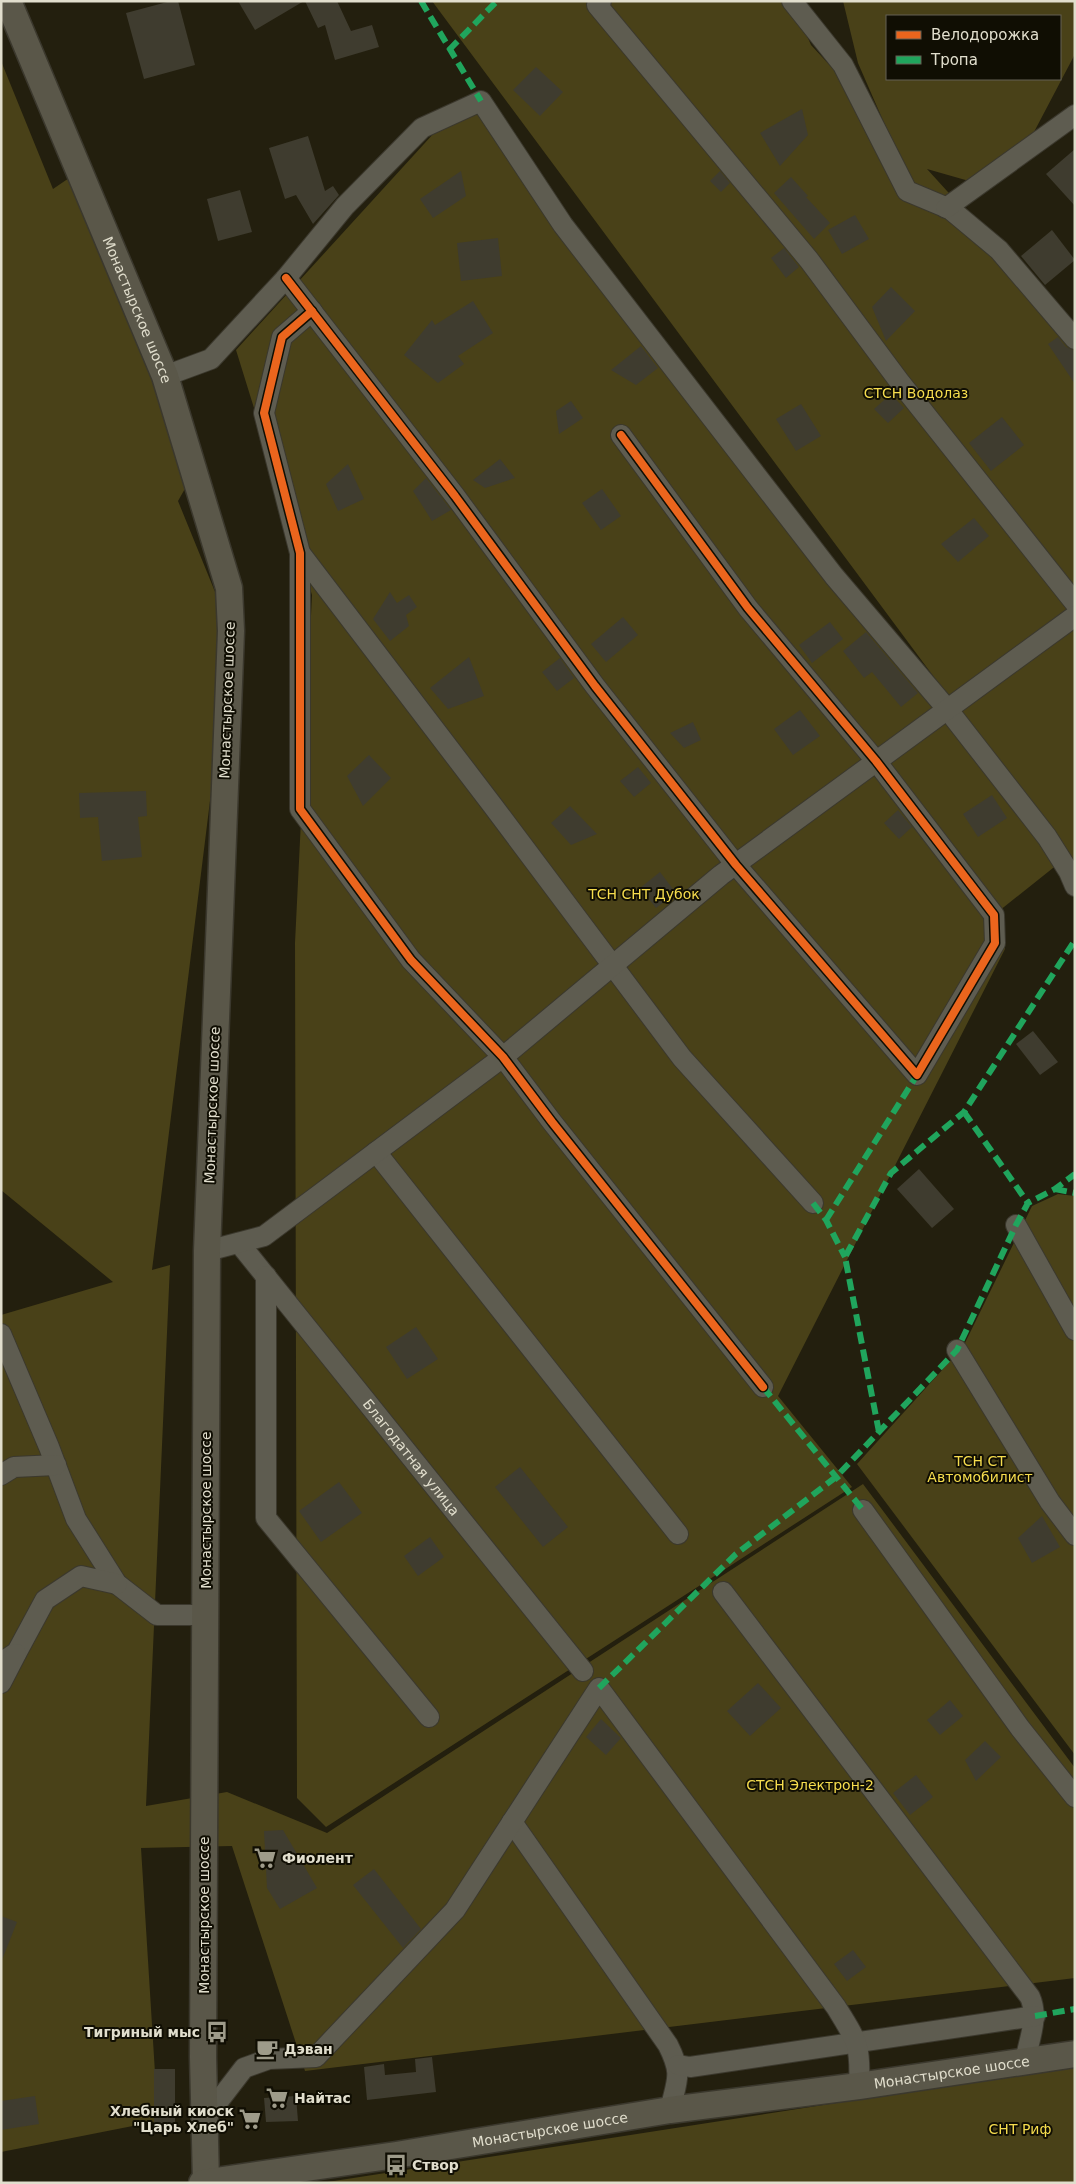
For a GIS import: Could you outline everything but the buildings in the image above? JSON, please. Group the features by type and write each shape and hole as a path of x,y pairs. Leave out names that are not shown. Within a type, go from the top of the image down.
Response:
{"main road":[{"name":"Монастырское шоссе","path":"8,1 165,376 228,588 231,631 207,1251 204,2120 206,2182 261,2178 670,2110 859,2086 1075,2054"},
{"path":"202,2183 206,2182"}],"street":[{"path":"601,1 597,5 809,260 899,381 1075,602"},
{"path":"792,1 843,65 907,191 946,208 999,250 1075,339"},
{"path":"165,376 211,359 286,278 345,206 422,128 481,101 562,225 834,576 948,710 1047,837 1069,872 1075,886"},
{"path":"946,208 1075,115"},
{"path":"286,278 455,496 595,686 736,865 917,1075 995,943 994,915 876,761 748,608 621,435"},
{"path":"312,312 282,337 264,413 300,553 300,809 411,960 504,1056 552,1122 763,1387"},
{"path":"300,553 682,1058 813,1203"},
{"path":"207,1251 264,1236 504,1056 736,865 1075,616"},
{"path":"376,1152 678,1534"},
{"path":"1016,1225 1075,1330"},
{"name":"Благодатная улица","path":"239,1243 583,1671"},
{"path":"266,1276 266,1518 429,1716"},
{"path":"1,1334 56,1465 76,1519 117,1584 157,1615 205,1615"},
{"path":"957,1350 1050,1502 1075,1535"},
{"path":"1,1475 14,1467 56,1465"},
{"path":"863,1510 1020,1728 1075,1798"},
{"path":"1,1683 9,1657 45,1600 81,1576 117,1584"},
{"path":"723,1592 1030,1997 1034,2007 1034,2016 1025,2061"},
{"path":"204,2120 244,2068 269,2059 316,2057 455,1910 599,1688 836,2007 857,2041 860,2058 859,2086"},
{"path":"512,1822 668,2046 678,2065 670,2110"},
{"path":"678,2065 690,2067 1034,2016"}],"green space":[{"name":"СТСН Водолаз","path":"432,1 792,1 811,45 885,125 858,63 843,1 1075,1 1075,54 1024,151 969,181 927,169 978,225 1075,339 1075,867"},
{"name":"СТСН Электрон-2","path":"1,61 53,189 72,176 191,478 178,501 231,631 152,1270 170,1265 146,1806 227,1792 327,1833 863,1484 1075,1768 1075,1978 305,2071 232,1846 141,1848 158,2121 1,2152 1,1315 113,1282 1,1190"},
{"name":"ТСН СНТ Дубок","path":"480,110 1058,864 999,911 1005,949 778,1396 852,1487 326,1827 297,1798 295,943 312,595 236,350 434,133"},
{"name":"ТСН СТ Автомобилист","path":"1058,1194 1075,1196 1075,1755 857,1464 963,1347 1032,1206"},
{"name":"СНТ Риф","path":"1075,2066 1075,2183 321,2183"}],"marked path":[{"path":"421,1 481,101"},
{"path":"449,50 497,1"},
{"path":"879,1432 845,1257 891,1173 964,1112 1075,940"},
{"path":"826,1220 917,1075"},
{"path":"964,1112 1028,1203"},
{"path":"599,1688 736,1554 836,1477 957,1350 1028,1203 1055,1189 1075,1174"},
{"path":"1055,1189 1075,1193"},
{"path":"813,1203 826,1220 845,1257"},
{"path":"763,1387 863,1510"},
{"path":"1035,2016 1075,2009"}],"cycle path":[{"path":"286,278 455,496 595,686 736,865 917,1075 995,943 994,915 876,761 748,608 621,435"},
{"path":"312,311 282,337 264,413 300,553 300,809 411,960 503,1057 552,1122 763,1387"}],"place":[{"name":"Фиолент","path":"265,1858"},
{"name":"Тигриный мыс","path":"217,2032"},
{"name":"Дэван","path":"267,2049"},
{"name":"Найтас","path":"277,2098"},
{"name":"Хлебный киоск \"Царь Хлеб\"","path":"250,2119"},
{"name":"Створ","path":"396,2165"}]}
